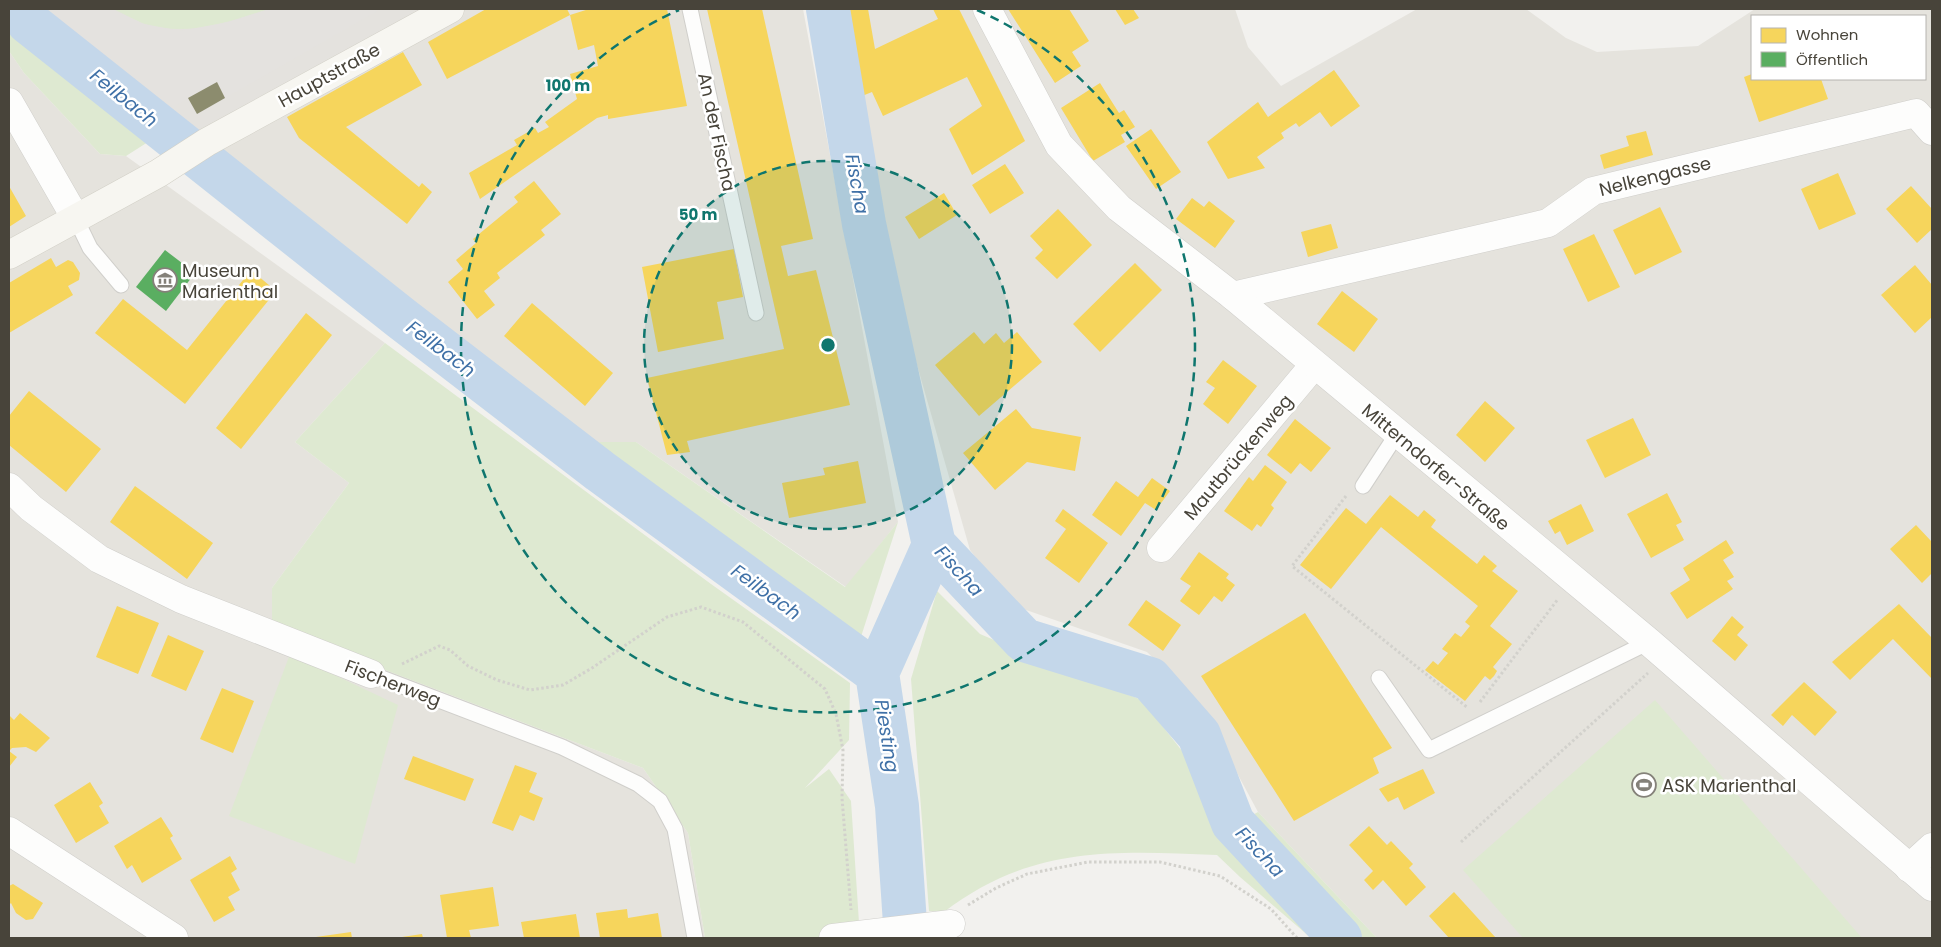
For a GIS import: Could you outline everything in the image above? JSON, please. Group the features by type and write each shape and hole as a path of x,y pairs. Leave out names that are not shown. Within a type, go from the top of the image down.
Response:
{"main road":[{"name":"Hauptstraße","path":"75,217 159,173 207,142 450,9"},
{"path":"9,255 75,217"}],"street":[{"name":"Mitterndorfer-Straße","path":"988,9 1059,146 1119,208 1233,296 1572,579 1932,887"},
{"path":"9,102 75,217"},
{"name":"Nelkengasse","path":"1233,296 1548,223 1593,191 1916,113 1932,131"},
{"name":"Mautbrückenweg","path":"1162,548 1314,365"},
{"name":"Fischerweg","path":"9,486 32,508 99,559 181,600 374,676"},
{"path":"9,831 174,938"},
{"path":"1909,868 1932,847"},
{"path":"853,935 939,926"}],"lane":[{"name":"An der Fischa","path":"690,9 756,313"},
{"path":"75,217 90,248 122,285"},
{"path":"1363,486 1397,434"},
{"path":"1379,678 1429,750 1486,723 1657,650"},
{"name":"Fischerweg","path":"374,676 562,747 638,784 660,801 675,829 695,938"}],"path":[{"path":"1363,486 1355,485 1292,566 1486,723"},
{"path":"1472,712 1533,634 1572,579"},
{"path":"374,676 439,646 450,650 468,666 497,680 530,690 563,685 592,668 667,617 701,608 743,622 826,689 836,714 843,750 842,798 853,935"},
{"path":"1461,842 1657,650"},
{"path":"939,926 966,906 996,888 1027,874 1088,862 1160,862 1220,876 1270,909 1297,938"}],"shaded area":[{"path":"29,9 433,9 201,136 71,45"},
{"path":"46,9 113,9 144,24 181,31 228,22 269,9 379,10 225,98 216,83 173,107 71,45 45,24"},
{"path":"433,9 803,9 898,522 846,587 636,442 576,442 201,136"},
{"path":"846,9 1235,9 1248,47 1281,86 1417,9 1526,9 1566,38 1597,52 1698,46 1755,9 1932,9 1932,938 1377,938 1258,812 1200,704 1147,652 1012,605 970,550 899,302"},
{"path":"9,51 24,73 100,154 126,156 385,343 295,442 349,483 272,588 272,627 643,768 688,833 705,938 9,938"}],"green space":[{"path":"9,9 46,9 45,24 71,45 181,121 126,156 100,154 24,73 9,51"},
{"path":"113,9 269,9 223,23 176,29 145,24"},
{"path":"385,343 711,584 850,683 849,740 805,788 829,769 851,801 860,938 705,938 688,833 643,768 272,627 272,588 349,483 295,442"},
{"path":"576,442 636,442 845,587 898,522 858,646"},
{"path":"937,591 980,634 1059,668 1142,700 1197,770 1221,832 1258,812 1377,938 1311,938 1217,855 1108,854 1074,857 1042,863 1009,874 977,890 944,912 929,911 911,679"},
{"path":"290,654 398,705 355,864 229,816"},
{"name":"ASK Marienthal","path":"1655,700 1862,938 1523,938 1463,870"}],"building: Wohnen":[{"path":"486,9 567,9 570,15 447,79 428,42"},
{"path":"589,9 667,9 687,106 608,119 608,115 597,118 480,199 469,173 517,145 514,140 535,128 538,133 549,127 545,122 577,99 570,74 598,66 594,45 578,50 570,15"},
{"path":"707,9 762,9 813,239 781,246 788,276 816,270 850,405 687,441 690,452 667,455 647,378 784,349"},
{"path":"842,9 868,9 875,49 938,19 933,9 959,9 1025,141 972,175 949,129 982,106 967,77 883,116 872,92 857,98"},
{"path":"1008,9 1069,9 1089,41 1072,52 1081,66 1055,83"},
{"path":"1115,9 1133,9 1139,18 1125,25"},
{"path":"403,52 422,85 346,127 419,187 422,183 432,192 407,224 299,138 287,117"},
{"path":"1334,70 1360,106 1331,127 1320,112 1299,127 1296,123 1281,133 1284,138 1257,157 1265,168 1228,179 1207,142 1258,102 1268,117"},
{"path":"1751,74 1751,80 1821,80 1828,99 1759,122 1744,77"},
{"path":"1100,83 1119,113 1124,110 1135,127 1121,135 1125,142 1093,161 1061,108"},
{"path":"1151,129 1181,172 1156,189 1126,146"},
{"path":"1646,131 1653,155 1604,169 1600,155 1629,146 1626,136"},
{"path":"1005,164 1024,193 990,214 972,185"},
{"path":"1838,173 1856,214 1819,230 1801,189"},
{"path":"534,181 561,214 541,230 545,235 497,273 500,278 484,291 495,305 477,319 448,282 463,269 456,260 476,243 473,239 518,202 514,197"},
{"path":"9,186 26,216 9,227"},
{"path":"1911,186 1932,209 1932,229 1917,243 1886,209"},
{"path":"944,193 957,215 919,239 905,217"},
{"path":"1192,198 1204,207 1209,201 1235,221 1215,248 1176,219"},
{"path":"1660,207 1682,252 1635,275 1613,230"},
{"path":"1058,209 1092,245 1057,279 1035,258 1043,250 1030,236"},
{"path":"1331,224 1338,248 1308,257 1301,232"},
{"path":"1594,234 1620,287 1588,302 1563,249"},
{"path":"734,249 743,297 717,302 724,339 658,352 642,267"},
{"path":"51,258 56,267 68,260 73,262 80,273 79,280 68,286 73,295 9,333 9,283"},
{"path":"1135,263 1162,290 1100,352 1073,324"},
{"path":"1915,265 1932,285 1932,317 1915,333 1881,295"},
{"path":"251,270 276,291 185,404 95,333 123,299 187,350"},
{"path":"1342,291 1378,319 1354,352 1317,324"},
{"path":"532,303 613,373 585,406 504,336"},
{"path":"306,313 332,335 241,449 216,428"},
{"path":"974,332 984,344 996,333 1004,343 1017,332 1042,362 979,416 935,365"},
{"path":"1223,360 1257,386 1228,424 1203,404 1215,388 1206,382"},
{"path":"29,391 101,449 66,492 9,445 9,416"},
{"path":"1485,401 1515,428 1485,462 1456,435"},
{"path":"1016,409 1032,428 1081,437 1075,471 1027,462 995,490 963,453"},
{"path":"1633,418 1651,455 1605,478 1586,440"},
{"path":"1295,419 1331,448 1311,472 1300,463 1291,474 1267,455"},
{"path":"858,461 866,503 789,518 782,483 825,475 823,468"},
{"path":"1265,465 1287,482 1271,505 1274,508 1261,527 1257,524 1252,531 1224,511 1249,477 1253,481"},
{"path":"1152,478 1170,491 1156,510 1145,503 1121,536 1092,515 1116,481 1138,497"},
{"path":"135,486 213,543 187,579 110,522"},
{"path":"1667,493 1682,522 1676,525 1684,540 1651,558 1627,514"},
{"path":"1390,495 1418,517 1424,510 1436,520 1431,527 1477,564 1484,555 1497,566 1492,571 1518,591 1490,626 1512,644 1493,667 1497,671 1494,676 1490,680 1485,676 1465,701 1425,670 1433,661 1438,665 1448,653 1442,649 1455,633 1461,637 1470,626 1465,622 1478,606 1381,527 1331,589 1300,565 1346,508 1366,524"},
{"path":"1581,504 1594,531 1567,545 1560,531 1555,534 1548,521"},
{"path":"1063,509 1108,543 1079,583 1045,558 1066,529 1055,521"},
{"path":"1916,525 1932,542 1932,573 1922,583 1890,549"},
{"path":"1726,540 1734,553 1723,560 1734,577 1727,581 1733,589 1687,619 1670,593 1690,580 1683,568"},
{"path":"1199,552 1229,574 1226,578 1235,585 1222,602 1214,596 1199,615 1180,601 1191,586 1180,579"},
{"path":"1146,600 1181,625 1163,651 1128,625"},
{"path":"1899,604 1932,638 1932,679 1893,639 1850,680 1832,662"},
{"path":"117,606 159,623 138,674 96,657"},
{"path":"1305,613 1392,748 1373,758 1379,773 1294,821 1201,676"},
{"path":"1732,616 1744,627 1737,635 1748,645 1735,661 1712,641"},
{"path":"168,635 204,651 186,691 151,676"},
{"path":"1804,682 1837,712 1815,736 1792,715 1783,726 1771,715"},
{"path":"222,688 254,701 233,753 200,739"},
{"path":"20,713 50,738 36,752 26,747 12,748 9,751 9,715 14,720"},
{"path":"9,751 17,757 9,767"},
{"path":"413,756 474,779 465,801 404,779"},
{"path":"515,765 537,773 529,792 543,798 534,821 520,815 513,831 492,823"},
{"path":"1423,769 1435,793 1404,810 1398,797 1388,802 1379,789"},
{"path":"90,782 103,803 99,806 109,823 76,843 54,805"},
{"path":"161,817 173,836 170,838 182,859 142,883 132,865 127,869 114,846"},
{"path":"1369,826 1387,845 1391,841 1413,864 1409,868 1426,887 1406,906 1383,880 1373,890 1364,880 1373,871 1349,845"},
{"path":"230,856 237,869 231,873 240,890 228,897 235,910 214,922 190,880"},
{"path":"13,884 43,903 33,919 26,920 16,913 11,903 9,905 9,886"},
{"path":"493,887 499,926 469,930 471,938 447,938 440,895"},
{"path":"1454,892 1496,938 1449,938 1429,916"},
{"path":"627,909 628,918 658,913 662,938 600,938 596,913"},
{"path":"576,914 580,938 524,938 521,922"},
{"path":"351,932 352,938 316,938 316,937"},
{"path":"422,934 423,938 402,938 402,937"}],"building: Öffentlich":[{"name":"Museum Marienthal","path":"165,250 195,273 166,311 136,287"}],"building: Industrie":[{"path":"217,82 225,98 197,114 188,98"}],"waterway":[{"name":"Feilbach","path":"19,9 28,22 401,318 600,471 877,673"},
{"name":"Fischa","path":"828,9 864,224 934,545 1024,640 1150,679 1199,735 1233,823 1340,938"},
{"name":"Piesting","path":"906,938 897,806 877,673 934,545"}],"place":[{"name":"Museum Marienthal","path":"165,280"},
{"name":"ASK Marienthal","path":"1644,785"}]}
